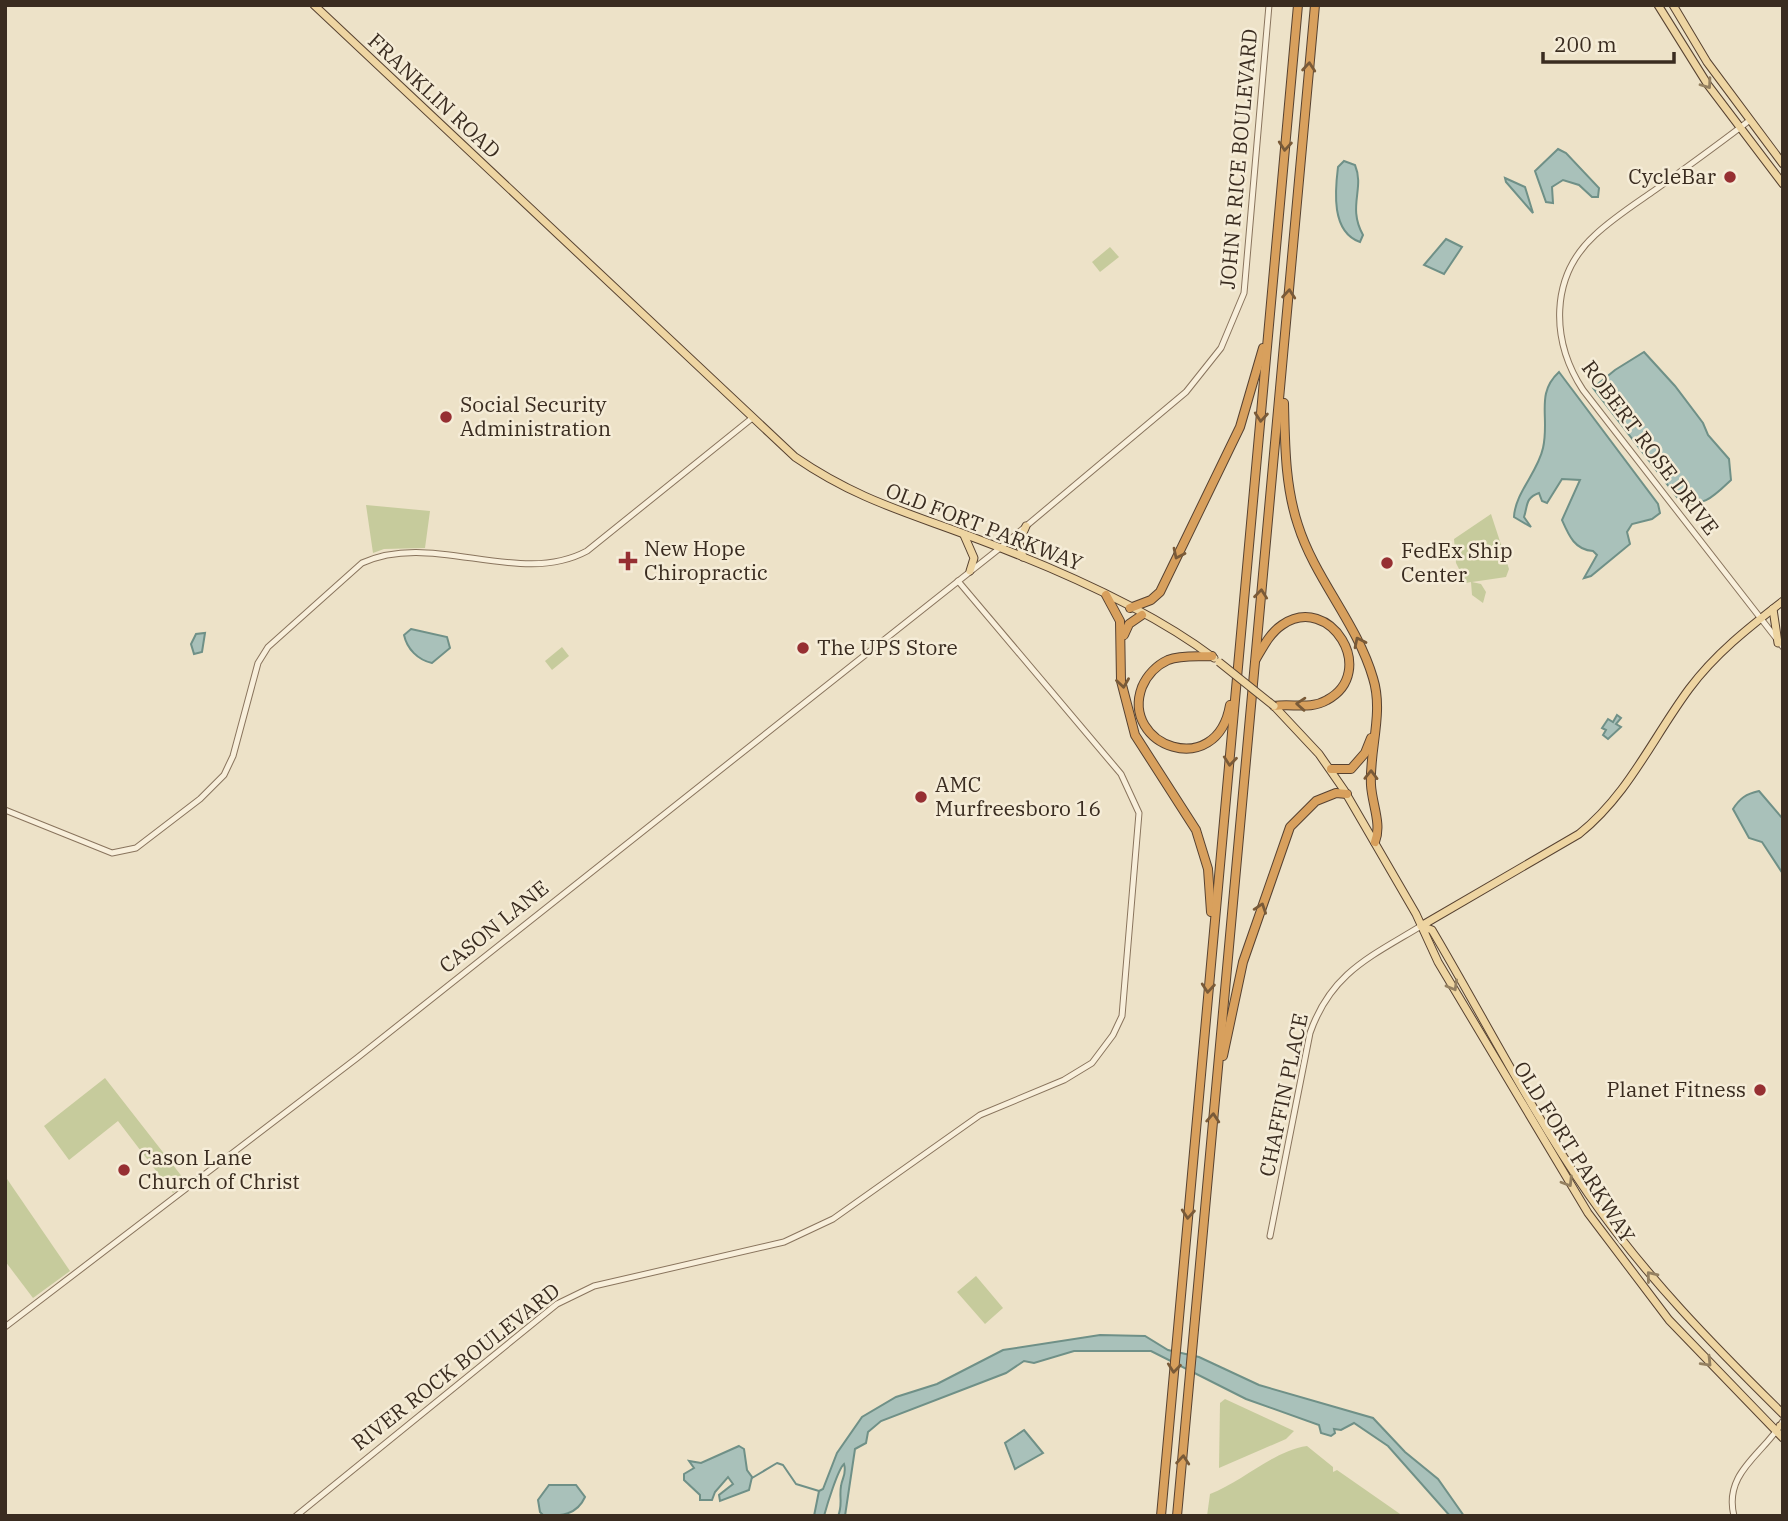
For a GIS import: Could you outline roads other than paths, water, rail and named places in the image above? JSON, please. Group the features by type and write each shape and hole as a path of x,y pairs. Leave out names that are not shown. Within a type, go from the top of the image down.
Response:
{"highway":[{"path":"1161,1516 1298,5"},
{"path":"1177,1516 1196,1333 1215,1093 1315,5"},
{"path":"1130,608 1151,600 1160,592 1226,457 1250,399 1269,325"},
{"path":"1283,362 1285,451 1298,527 1362,646 1375,681 1371,784 1379,831 1375,842"},
{"path":"1106,595 1120,621 1121,681 1135,735 1196,830 1208,869 1213,937"},
{"path":"1122,648 1129,624 1142,615"},
{"path":"1254,662 1272,633 1292,620 1314,618 1324,622 1345,641 1351,662 1345,683 1338,691 1319,704 1274,706"},
{"path":"1216,659 1169,660 1144,681 1141,714 1151,734 1177,749 1200,747 1211,741 1224,727 1236,693"},
{"path":"1331,769 1346,771 1365,752 1372,736 1376,708"},
{"path":"1215,1093 1243,962 1288,832 1310,804 1330,794 1346,794"}],"main road":[{"name":"FRANKLIN ROAD","path":"314,5 500,182"},
{"path":"1658,5 1685,52 1783,184"},
{"path":"1673,5 1707,62 1783,164"},
{"name":"OLD FORT PARKWAY","path":"500,182 751,419 795,457 846,489 895,512 1023,557 1106,595 1216,659 1274,706 1331,769 1375,842 1438,961 1588,1213 1670,1320 1781,1428"},
{"path":"1023,557 1019,542 1026,526"},
{"path":"963,534 974,558 970,571"},
{"path":"1421,926 1579,835 1595,822 1614,803 1701,673 1783,601"},
{"path":"1773,609 1781,645"},
{"name":"OLD FORT PARKWAY","path":"1421,926 1432,930 1575,1174 1604,1216 1689,1320 1783,1414"}],"street":[{"name":"JOHN R RICE BOULEVARD","path":"1000,548 1186,392 1221,348 1234,323 1244,293 1269,5"},
{"name":"ROBERT ROSE DRIVE","path":"1750,120 1594,235 1570,269 1561,292 1558,319 1565,359 1578,383 1781,645"},
{"path":"5,810 112,853 136,848 200,799 224,775 233,756 258,663 268,647 362,563 381,554 404,552 541,564 572,560 587,551 751,419"},
{"name":"CASON LANE","path":"5,1327 357,1058 1000,548"},
{"name":"RIVER ROCK BOULEVARD","path":"296,1516 557,1304 594,1286 784,1242 810,1231 833,1219 980,1115 1064,1080 1092,1063 1107,1044 1122,1016 1139,813 1121,774 958,581"},
{"name":"CHAFFIN PLACE","path":"1270,1236 1310,1033 1319,1008 1338,981 1366,958 1421,926"},
{"path":"1734,1516 1732,1494 1735,1482 1745,1464 1781,1428"}],"water":[{"path":"1558,149 1566,153 1599,188 1598,197 1592,197 1579,185 1563,180 1552,187 1553,203 1546,202 1535,171"},
{"path":"1344,161 1355,165 1358,174 1356,215 1363,235 1360,242 1344,229 1337,210 1338,167"},
{"path":"1505,178 1525,187 1533,213 1506,182"},
{"path":"1446,239 1462,247 1444,274 1424,265"},
{"path":"1644,352 1675,386 1703,423 1708,435 1729,459 1731,480 1702,502 1680,501 1593,388"},
{"path":"1559,372 1658,504 1660,513 1652,519 1632,524 1627,532 1630,544 1591,576 1584,578 1597,555 1577,545 1562,520 1580,480 1562,479 1547,503 1542,501 1539,493 1531,497 1524,517 1531,527 1514,517 1518,499 1543,448 1545,398 1547,389"},
{"path":"411,629 447,637 450,648 432,663 422,659 410,649 405,640 404,635"},
{"path":"205,633 202,652 194,654 191,644 196,634"},
{"path":"1617,715 1621,718 1616,724 1621,727 1608,739 1603,735 1606,730 1602,728 1608,719 1613,722"},
{"path":"1759,791 1783,819 1783,874 1762,842 1749,838 1733,809 1744,797"},
{"path":"1100,1335 1145,1336 1168,1350 1199,1357 1259,1385 1373,1418 1405,1452 1438,1479 1464,1516 1450,1516 1388,1446 1354,1423 1341,1430 1334,1429 1335,1433 1331,1436 1321,1433 1319,1425 1246,1399 1151,1351 1074,1351 1034,1363 1024,1361 1006,1373 881,1421 868,1432 866,1443 855,1449 845,1516 838,1516 844,1464 824,1516 814,1516 819,1491 823,1489 837,1453 862,1417 896,1397 937,1384 1003,1350"},
{"path":"1024,1430 1043,1453 1015,1469 1005,1443"},
{"path":"739,1446 744,1449 747,1470 752,1477 749,1490 720,1501 719,1495 733,1484 728,1477 715,1492 712,1500 700,1500 700,1495 684,1480 684,1474 694,1468 689,1461 701,1463"},
{"path":"549,1485 576,1485 585,1497 573,1511 544,1516 540,1512 538,1500"}],"waterway":[{"path":"752,1478 777,1463 783,1465 796,1484 819,1491"}],"place":[{"name":"CycleBar","path":"1730,177"},
{"name":"Social Security Administration","path":"446,417"},
{"name":"New Hope Chiropractic","path":"628,561"},
{"name":"FedEx Ship Center","path":"1387,563"},
{"name":"The UPS Store","path":"803,648"},
{"name":"AMC Murfreesboro 16","path":"921,797"},
{"name":"Planet Fitness","path":"1760,1090"},
{"name":"Cason Lane Church of Christ","path":"124,1170"}]}
